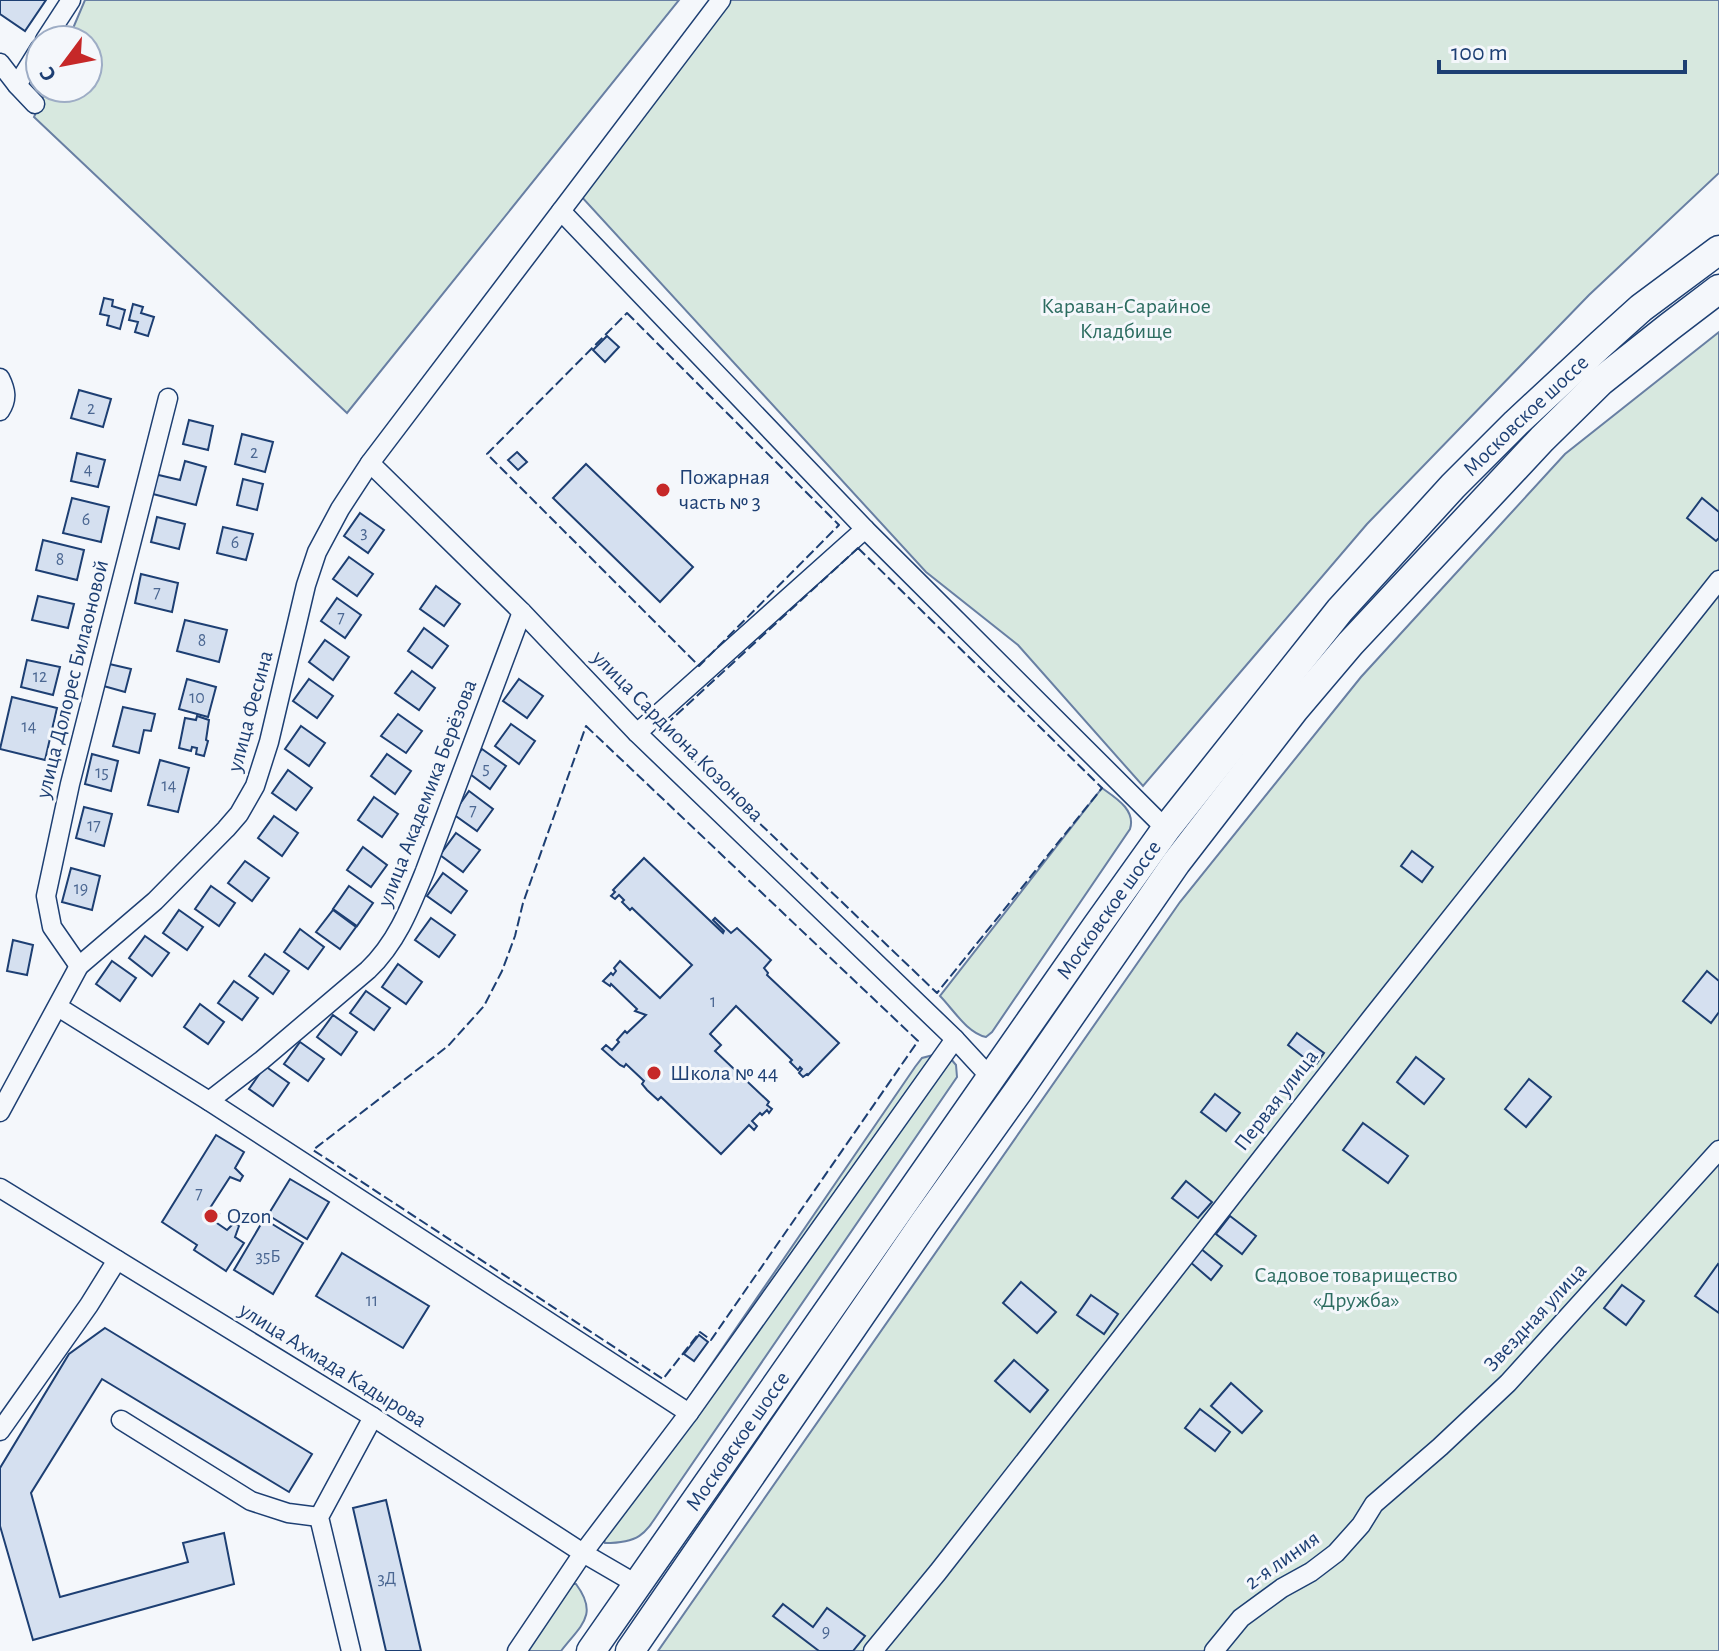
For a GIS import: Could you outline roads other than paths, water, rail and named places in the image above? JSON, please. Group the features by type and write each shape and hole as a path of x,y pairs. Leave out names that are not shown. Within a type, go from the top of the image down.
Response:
{"highway":[{"name":"Московское шоссе","path":"591,1651 1166,829 1340,610 1453,486 1516,423 1641,308 1719,250"},
{"name":"Московское шоссе","path":"630,1651 1176,863 1294,710 1350,644 1542,439 1601,381 1719,289"}],"street":[{"path":"55,24 71,0"},
{"name":"улица Фесина","path":"0,1112 79,966 155,901 226,829 255,786 269,742 306,585 317,552 340,509 370,463 721,0"},
{"path":"0,63 24,92"},
{"path":"17,85 24,74"},
{"path":"561,211 865,529 1166,829"},
{"path":"0,378 6,394 0,411"},
{"name":"улица Долорес Билаоновой","path":"79,966 52,927 46,896 70,784 168,398"},
{"name":"улица Сардиона Козонова","path":"370,463 522,612 637,733 955,1039 991,1078"},
{"path":"637,733 865,529"},
{"name":"Первая улица","path":"873,1651 1719,580"},
{"name":"улица Академика Берёзова","path":"209,1101 368,970 397,935 420,884 522,612"},
{"path":"58,1007 209,1101 689,1413"},
{"path":"517,1651 583,1553 689,1413 955,1039"},
{"name":"Звездная улица","path":"1374,1504 1508,1383 1719,1150"},
{"name":"улица Ахмада Кадырова","path":"0,1188 373,1417 583,1553 638,1585"},
{"path":"0,1431 117,1260"},
{"path":"351,1651 319,1517 373,1417"},
{"path":"121,1420 251,1501 288,1513 319,1517"},
{"name":"2-я линия","path":"1214,1651 1241,1618 1336,1553 1361,1525 1374,1504"}],"place":[{"name":"Пожарная часть № 3","path":"663,490"},
{"name":"Школа № 44","path":"654,1073"},
{"name":"Ozon","path":"211,1216"}],"park label":[{"name":"Караван-Сарайное Кладбище","path":"1126,318"},
{"name":"Садовое товарищество «Дружба»","path":"1356,1288"}]}
